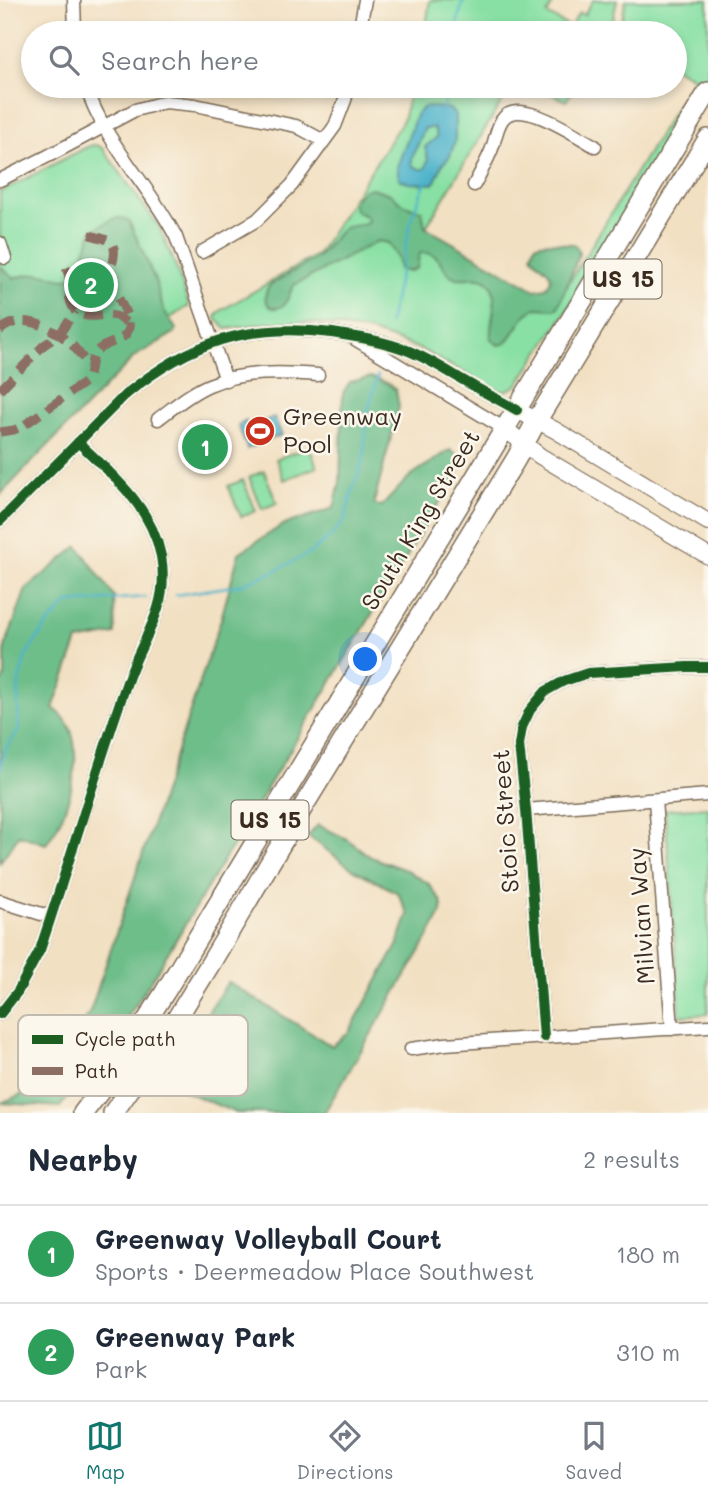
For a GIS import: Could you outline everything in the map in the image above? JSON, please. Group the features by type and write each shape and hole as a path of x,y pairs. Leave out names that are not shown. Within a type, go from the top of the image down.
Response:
{"highway":[{"name":"South King Street","path":"150,1015 708,92"},
{"name":"South King Street","path":"179,1015 708,139"},
{"name":"South King Street","path":"83,1113 96,1096"},
{"name":"South King Street","path":"113,1113 125,1096"}],"main road":[{"path":"517,410 708,522"},
{"path":"505,429 540,456 708,556"}],"street":[{"path":"74,0 75,21"},
{"path":"361,21 365,0"},
{"path":"89,98 115,148 152,196 176,237 226,380"},
{"path":"202,253 268,211 292,185 335,126 345,98"},
{"path":"0,180 135,110 164,102 296,126 324,141"},
{"path":"474,186 492,150 502,120 509,113 530,113 595,146"},
{"path":"0,243 5,258"},
{"path":"0,521 125,395 145,379 213,342 253,332 303,330 386,343 422,357 517,410"},
{"path":"348,335 505,429"},
{"path":"158,419 208,385 226,380 278,373 318,375"},
{"path":"0,1014 18,991 40,950 127,680 158,609 162,593 163,574 157,540 141,508 131,494 78,442"},
{"name":"Stoic Street","path":"544,1037 519,745 522,727 530,710 546,691 564,681 588,673 708,667"},
{"path":"526,810 708,795"},
{"name":"Milvian Way","path":"654,800 672,1029"},
{"path":"0,901 51,917"},
{"path":"411,1049 445,1044 708,1026"}],"green space":[{"path":"430,0 555,0 547,14 559,21 427,21"},
{"path":"593,0 617,0 613,21 574,21 579,13 584,15"},
{"path":"626,0 708,0 708,80 594,270 518,384 505,391 496,391 426,352 368,331 309,322 268,323 227,329 216,319 222,310 318,254 403,120 409,98 504,98 422,234 554,307 682,98 687,98 687,89 694,78 687,74 687,21 622,21"},
{"path":"93,145 103,149 159,227 189,306 85,371 0,343 0,192"},
{"path":"372,188 422,211 425,227 535,290 546,288 551,278 532,255 535,245 550,242 574,244 579,255 558,307 535,308 525,316 508,341 498,345 491,339 495,302 493,290 485,279 455,278 436,257 428,253 419,255 417,268 401,270 388,243 378,241 294,285 282,306 270,306 266,295 270,285 318,257 341,230 368,221 367,217 353,206 360,194"},
{"path":"115,218 129,221 155,280 164,311 176,329 174,333 134,357 0,495 0,266 14,278 38,274 69,278 79,266 93,230"},
{"path":"371,377 396,390 399,407 375,505 382,506 410,476 450,450 458,455 459,470 129,1015 88,1015 221,619 239,553 283,525 334,508 340,482 343,393 350,382"},
{"path":"204,434 220,454 223,464 206,471 192,439"},
{"path":"309,447 317,467 284,480 276,459"},
{"path":"264,471 277,503 262,509 249,477"},
{"path":"243,480 256,511 241,517 228,486"},
{"path":"78,546 114,596 115,634 78,641 53,708 64,718 75,747 73,780 58,825 46,844 19,835 0,862 0,684 5,676 5,647 26,589"},
{"path":"708,807 708,1014 680,1016 665,810"},
{"path":"318,825 347,839 371,857 408,871 429,884 442,903 442,911 324,1113 236,1113 196,1096 248,1096 248,1015 206,1015 228,982 332,1046 349,1032 397,946 408,914 398,893 351,868 308,836"},
{"path":"18,1096 69,1096 60,1107 1,1103"}],"water":[{"path":"424,107 435,107 450,109 455,115 455,141 434,184 408,183 399,179 397,167 417,113","holes":["425,128 434,128 437,137 425,147 428,160 425,169 419,169 412,165 412,158"]},
{"name":"Greenway Pool","path":"274,417 282,435 247,449 238,425 246,421 249,427"}],"waterway":[{"path":"458,21 463,0"},
{"path":"443,110 444,98"},
{"path":"389,324 412,216 426,181"},
{"path":"176,595 239,585 273,572 310,553 327,540 345,520 364,457 367,414 378,375"},
{"path":"0,772 4,751 19,730 19,680 26,655 46,626 68,603 146,597"}],"marked path":[{"path":"0,432 23,426 85,382 95,353 127,333 129,322 112,279 114,247 108,240 87,234"},
{"path":"66,268 70,280 70,299 75,311 86,316 115,316 130,325"},
{"path":"0,390 44,345 59,335 75,311"},
{"path":"0,331 18,322 38,324 66,339 90,367"}],"cycle path":[{"path":"0,521 125,395 173,361 221,340 246,334 301,330 390,345 427,360 517,410"},
{"path":"0,1014 18,991 40,950 130,673 155,618 162,589 161,556 149,522 129,493 78,442"},
{"path":"544,1037 519,745 522,727 530,710 546,691 564,681 588,673 708,667"}],"place":[{"name":"Greenway Park","path":"91,285"},
{"name":"Greenway Pool","path":"260,431"},
{"name":"Greenway Volleyball Court","path":"205,447"}]}
